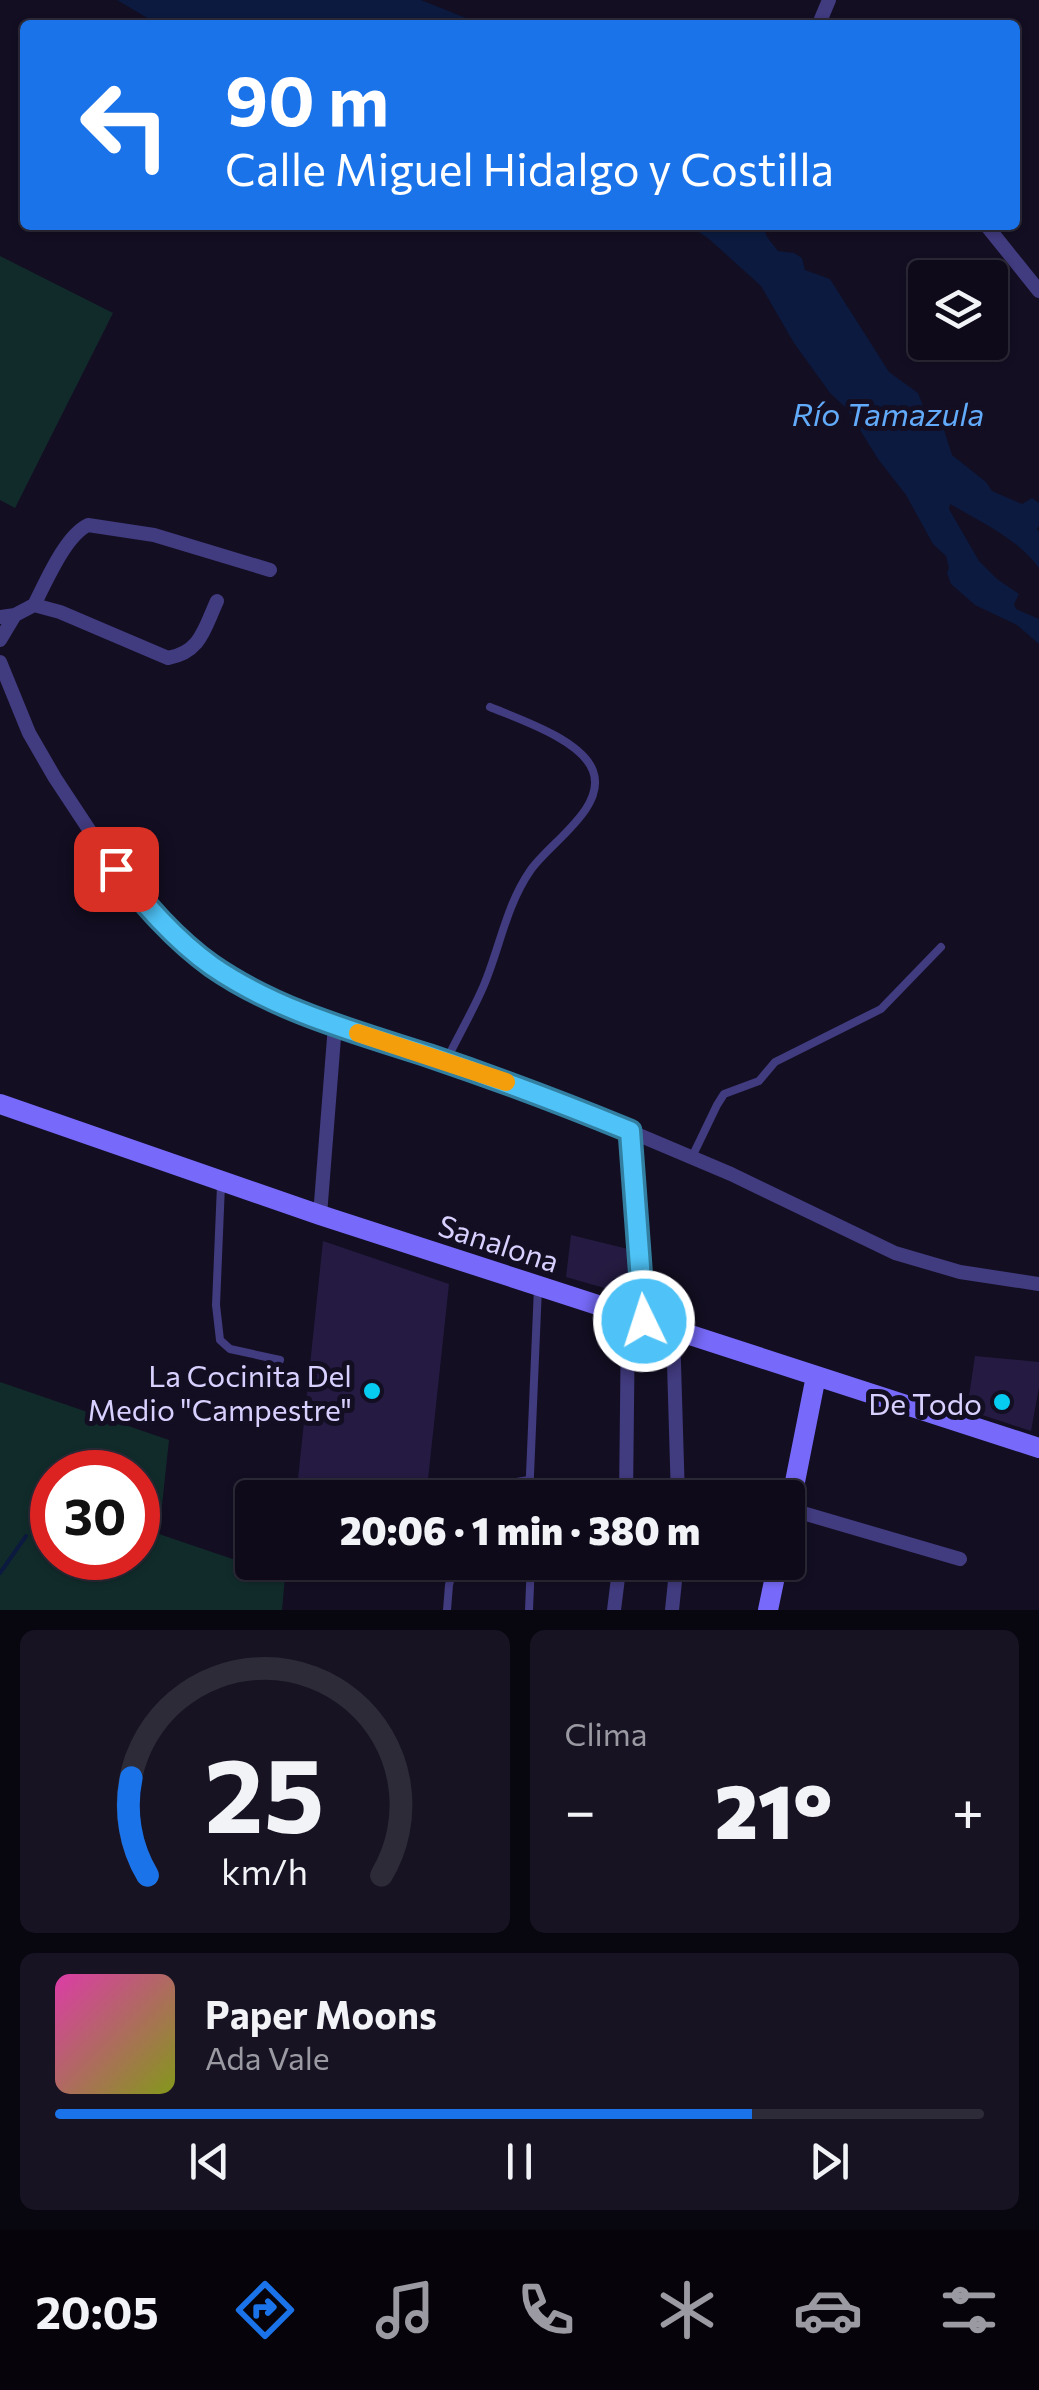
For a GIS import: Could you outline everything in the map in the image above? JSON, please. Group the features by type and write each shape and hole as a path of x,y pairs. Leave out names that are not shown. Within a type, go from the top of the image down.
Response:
{"main road":[{"name":"Sanalona","path":"0,1104 320,1215 1039,1448"},
{"path":"795,1480 816,1376"},
{"path":"768,1610 774,1580"}],"street":[{"path":"990,230 1039,291"},
{"path":"34,605 78,530 88,525 154,535 270,570"},
{"path":"0,640 7,616 34,605 60,612 168,658 183,655 196,646 217,601"},
{"path":"0,662 3,684 29,733 116,869 161,924 210,965 247,988 335,1025 523,1088 630,1131 896,1253 960,1272 1039,1284"},
{"path":"320,1215 335,1025"},
{"path":"627,1480 636,1318 630,1131"},
{"path":"673,1330 677,1480"},
{"path":"805,1519 960,1560"},
{"path":"614,1610 618,1580"},
{"path":"672,1610 675,1580"}],"lane":[{"path":"446,1062 484,984 518,890 544,852 586,809 595,784 590,765 576,751 536,726 490,707"},
{"path":"692,1157 724,1094 759,1081 775,1062 882,1009 942,947"},
{"path":"221,1181 216,1305 220,1340 230,1349 280,1360"},
{"path":"529,1480 538,1287"},
{"path":"447,1610 450,1580"},
{"path":"529,1610 530,1580"}],"green space":[{"path":"0,256 113,313 15,508 0,500"},
{"path":"0,1382 169,1440 160,1525 160,1450 30,1450 30,1580 160,1580 160,1534 235,1560 235,1580 285,1580 282,1610 0,1610"}],"water":[{"path":"117,0 421,0 466,18 465,20 151,20"},
{"name":"Río Tamazula","path":"696,230 765,230 778,251 794,253 802,258 805,270 830,279 889,372 918,393 931,426 944,430 952,455 992,491 1022,504 1032,498 1039,503 1039,568 1021,548 998,532 950,504 949,509 979,561 1019,594 1016,609 1039,619 1039,644 1017,625 975,605 951,584 946,556 933,544 906,495 847,409 830,393 794,343 761,286"}],"building":[{"path":"571,1235 628,1249 632,1296 566,1277"},
{"name":"La Cocinita Del Medio \"Campestre\"","path":"323,1241 449,1284 428,1480 298,1480"},
{"name":"De Todo","path":"975,1356 1039,1362 1031,1431 967,1410"}],"waterway":[{"path":"0,1573 26,1536"}],"slow traffic":[{"path":"358,1033 506,1082"}],"place":[{"name":"La Cocinita Del Medio \"Campestre\"","path":"372,1391"},
{"name":"De Todo","path":"1002,1402"}],"route":[{"path":"116,869 161,924 210,965 247,988 335,1025 523,1088 630,1131 644,1321"}]}
